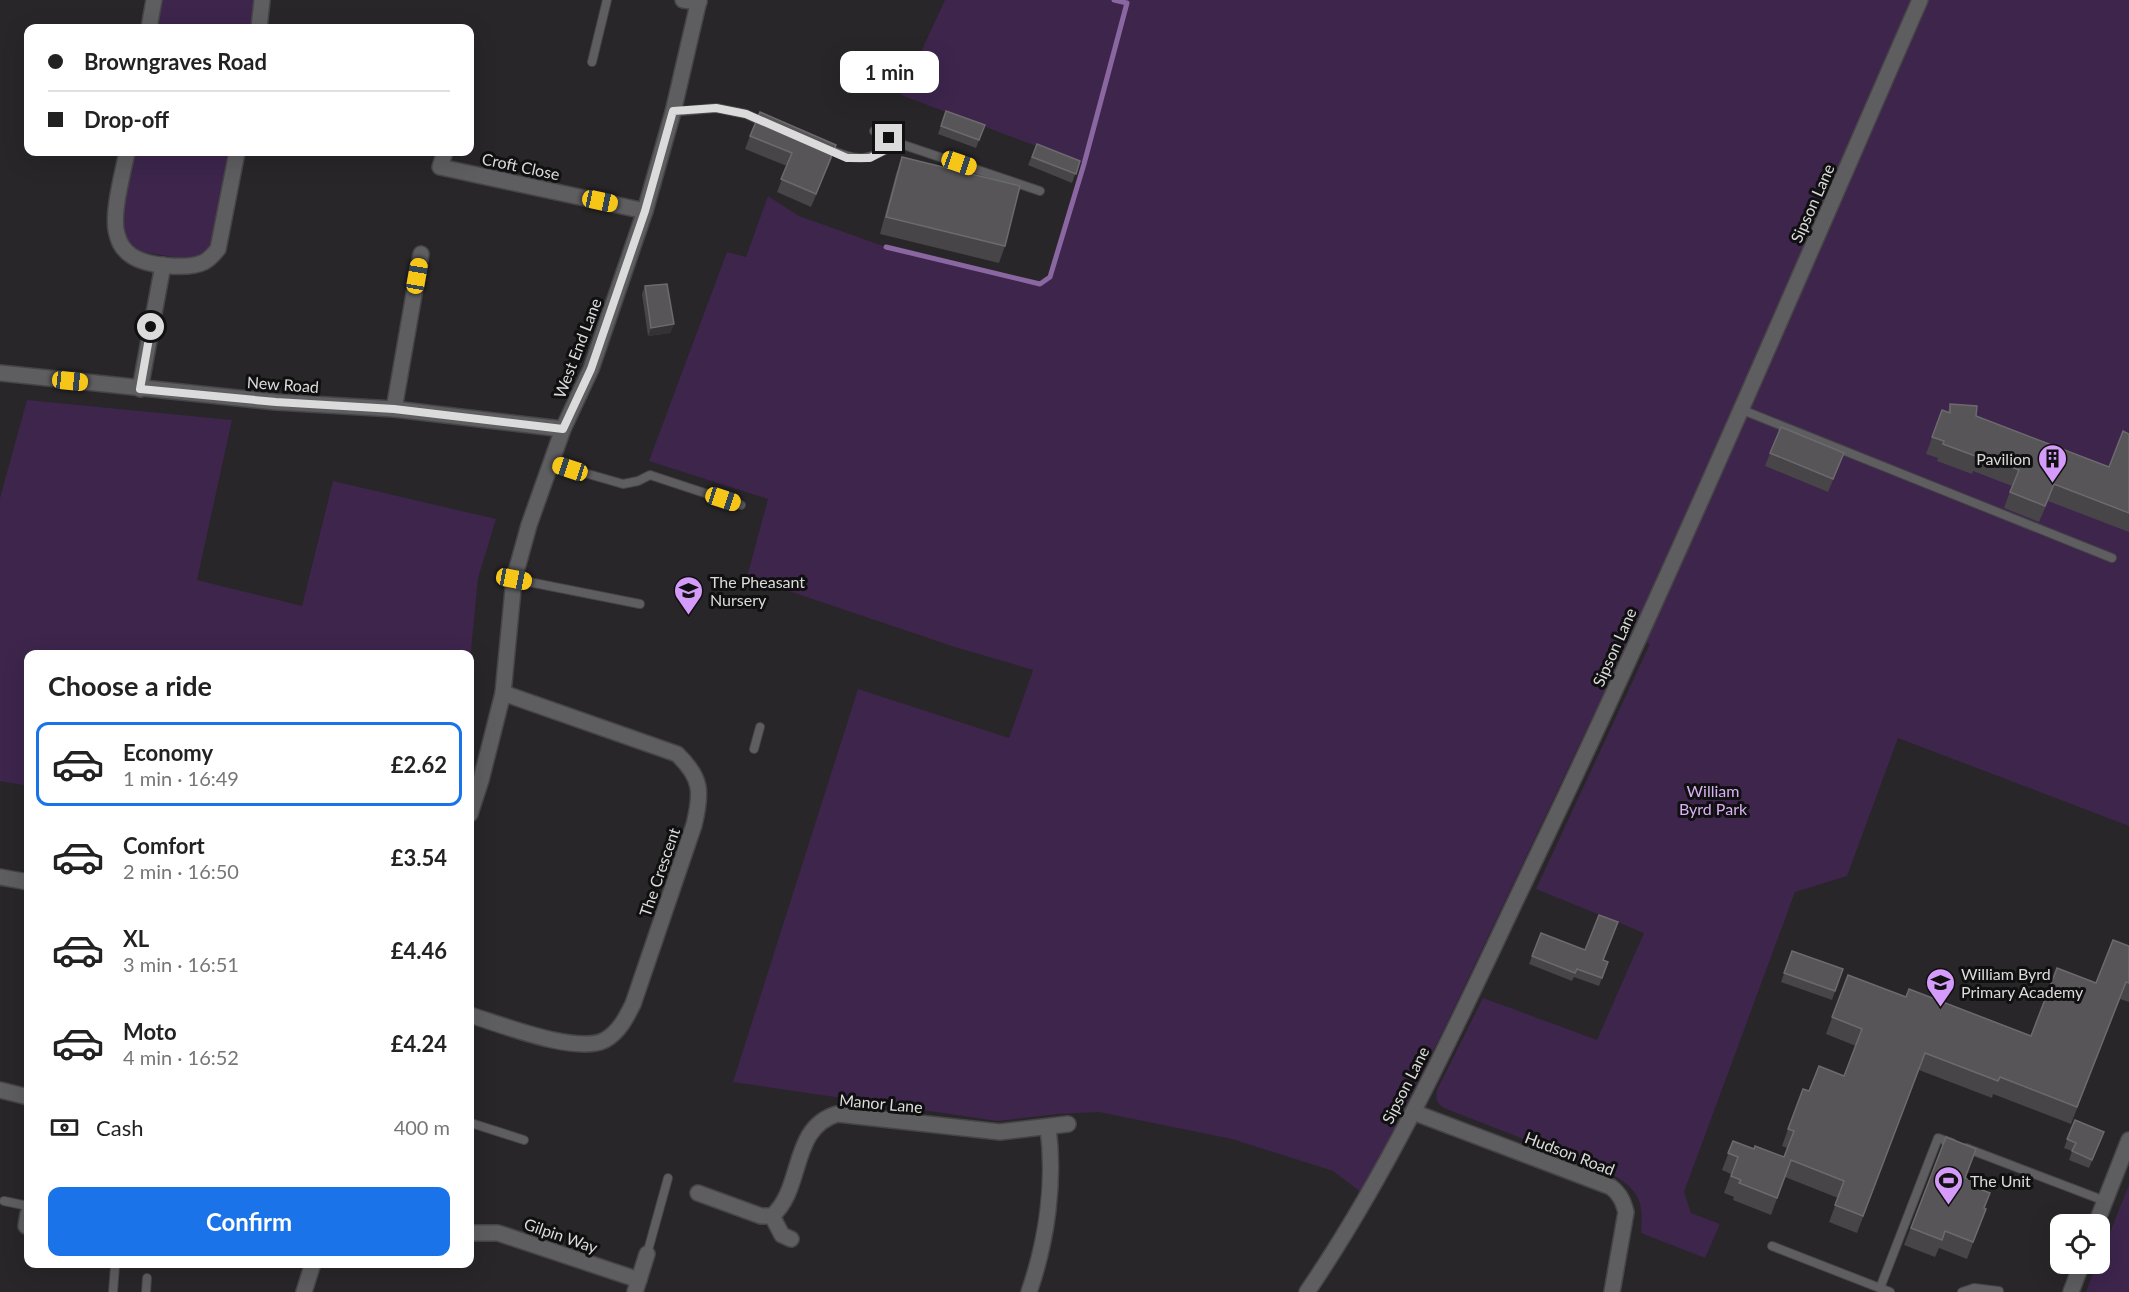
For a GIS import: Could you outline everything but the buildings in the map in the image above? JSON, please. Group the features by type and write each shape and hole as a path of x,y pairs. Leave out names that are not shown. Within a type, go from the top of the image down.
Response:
{"street":[{"path":"150,24 154,0"},
{"path":"259,24 262,0"},
{"path":"683,0 699,1"},
{"name":"Sipson Lane","path":"1307,1292 1357,1215 1413,1112 1605,713 1920,0"},
{"name":"West End Lane","path":"474,801 503,693 514,579 529,525 563,429 591,369 645,211 673,111 699,1"},
{"path":"126,156 114,223 123,248 131,256 163,265 189,266 207,261 218,249 236,156"},
{"name":"Croft Close","path":"444,156 440,167 645,211"},
{"path":"394,409 421,254"},
{"path":"140,389 163,265"},
{"name":"New Road","path":"0,373 276,402 394,409 563,429"},
{"name":"The Crescent","path":"474,1016 566,1043 593,1044 615,1032 625,1020 633,1004 694,825 699,802 700,790 695,776 677,754 503,693"},
{"path":"0,877 24,881"},
{"path":"0,1090 24,1096"},
{"name":"Hudson Road","path":"1413,1112 1616,1191 1624,1203 1626,1212 1612,1292"},
{"name":"Manor Lane","path":"772,1216 785,1202 809,1133 825,1118 837,1114 999,1132 1068,1124"},
{"path":"1029,1292 1045,1235 1052,1157 1048,1127"},
{"path":"2100,1214 2129,1140"},
{"path":"698,1193 761,1216 772,1216 782,1235 791,1239"},
{"name":"Gilpin Way","path":"474,1233 498,1233 637,1286 647,1254"},
{"path":"304,1292 311,1268"},
{"path":"2071,1292 2078,1274"}],"lane":[{"path":"592,62 607,0"},
{"path":"673,111 716,108 746,114 773,126"},
{"path":"874,131 898,143 1040,191"},
{"path":"816,144 862,162 898,143"},
{"path":"1740,409 2112,558"},
{"path":"550,463 623,484 638,481 650,475 741,505"},
{"path":"514,579 640,604"},
{"path":"754,749 760,727"},
{"path":"474,1124 524,1140"},
{"path":"1880,1288 1938,1138 2105,1201"},
{"path":"647,1254 668,1178"},
{"path":"4,1201 24,1205"},
{"path":"1772,1246 1890,1292"},
{"path":"113,1292 115,1268"},
{"path":"146,1292 147,1278"},
{"path":"1962,1292 1974,1288 1999,1291"}],"green space":[{"path":"161,0 254,0 252,24 157,24"},
{"name":"William Byrd Park","path":"945,0 2129,0 2129,826 1898,738 1847,876 1795,892 1684,1192 1691,1213 1720,1224 1705,1258 1641,1233 1642,1221 1637,1196 1626,1184 1608,1172 1444,1108 1436,1098 1437,1090 1483,998 1597,1040 1644,933 1536,889 1650,644 1631,636 1446,1025 1362,1193 1333,1171 1232,1139 1099,1112 997,1121 733,1082 858,689 1009,738 1033,670 955,647 747,577 768,499 649,461 727,252 746,257 768,196 799,216 886,247 1040,284 1050,277 1083,164 901,95"},
{"path":"133,156 227,156 212,238 209,250 204,254 186,259 142,252 128,242 121,224"},
{"path":"27,400 232,420 197,580 302,606 333,481 496,519 478,578 471,650 24,650 24,785 0,781 0,498"},
{"path":"2129,1185 2129,1292 2086,1292 2093,1274 2110,1274 2110,1232"}],"waterway":[{"path":"886,247 1040,284 1050,277 1084,164 1127,3 1114,0"}],"place":[{"name":"Pavilion","path":"2052,484"},
{"name":"The Pheasant Nursery","path":"689,616"},
{"name":"William Byrd Primary Academy","path":"1940,1008"},
{"name":"The Unit","path":"1949,1206"}],"route":[{"path":"151,327 140,389 276,402 394,409 563,429 591,369 645,211 673,111 716,108 746,114 847,158 870,158 898,143 889,138"}]}
